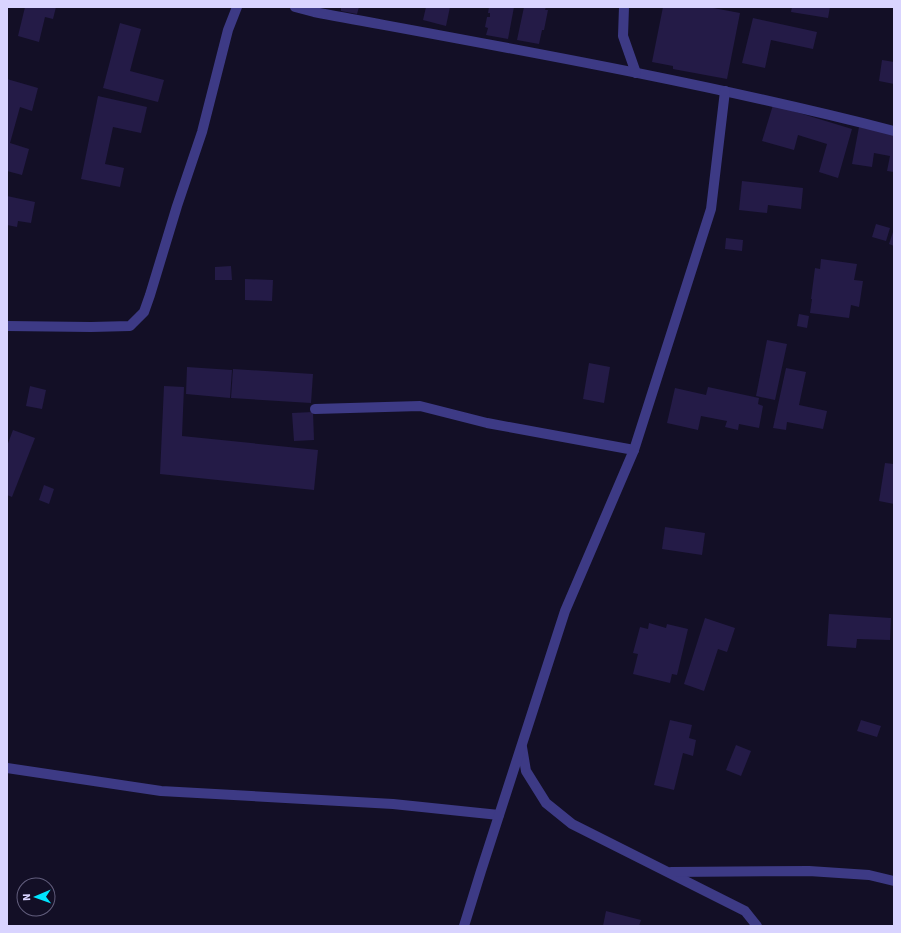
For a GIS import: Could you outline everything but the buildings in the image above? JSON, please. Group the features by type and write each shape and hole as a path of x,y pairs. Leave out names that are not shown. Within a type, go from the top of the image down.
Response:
{"street":[{"path":"7,326 130,326 144,312 202,132 228,30 237,7"},
{"path":"295,7 314,12 535,52 725,91 894,131"},
{"path":"624,7 623,36 636,73"},
{"path":"464,926 565,611 634,450 711,210 725,91"},
{"path":"315,409 420,406 487,423 634,450"},
{"path":"522,745 526,772 546,803 572,824 745,911 757,926"},
{"path":"7,768 161,791 393,804 499,815"},
{"path":"669,872 809,871 870,875 894,881"}]}
